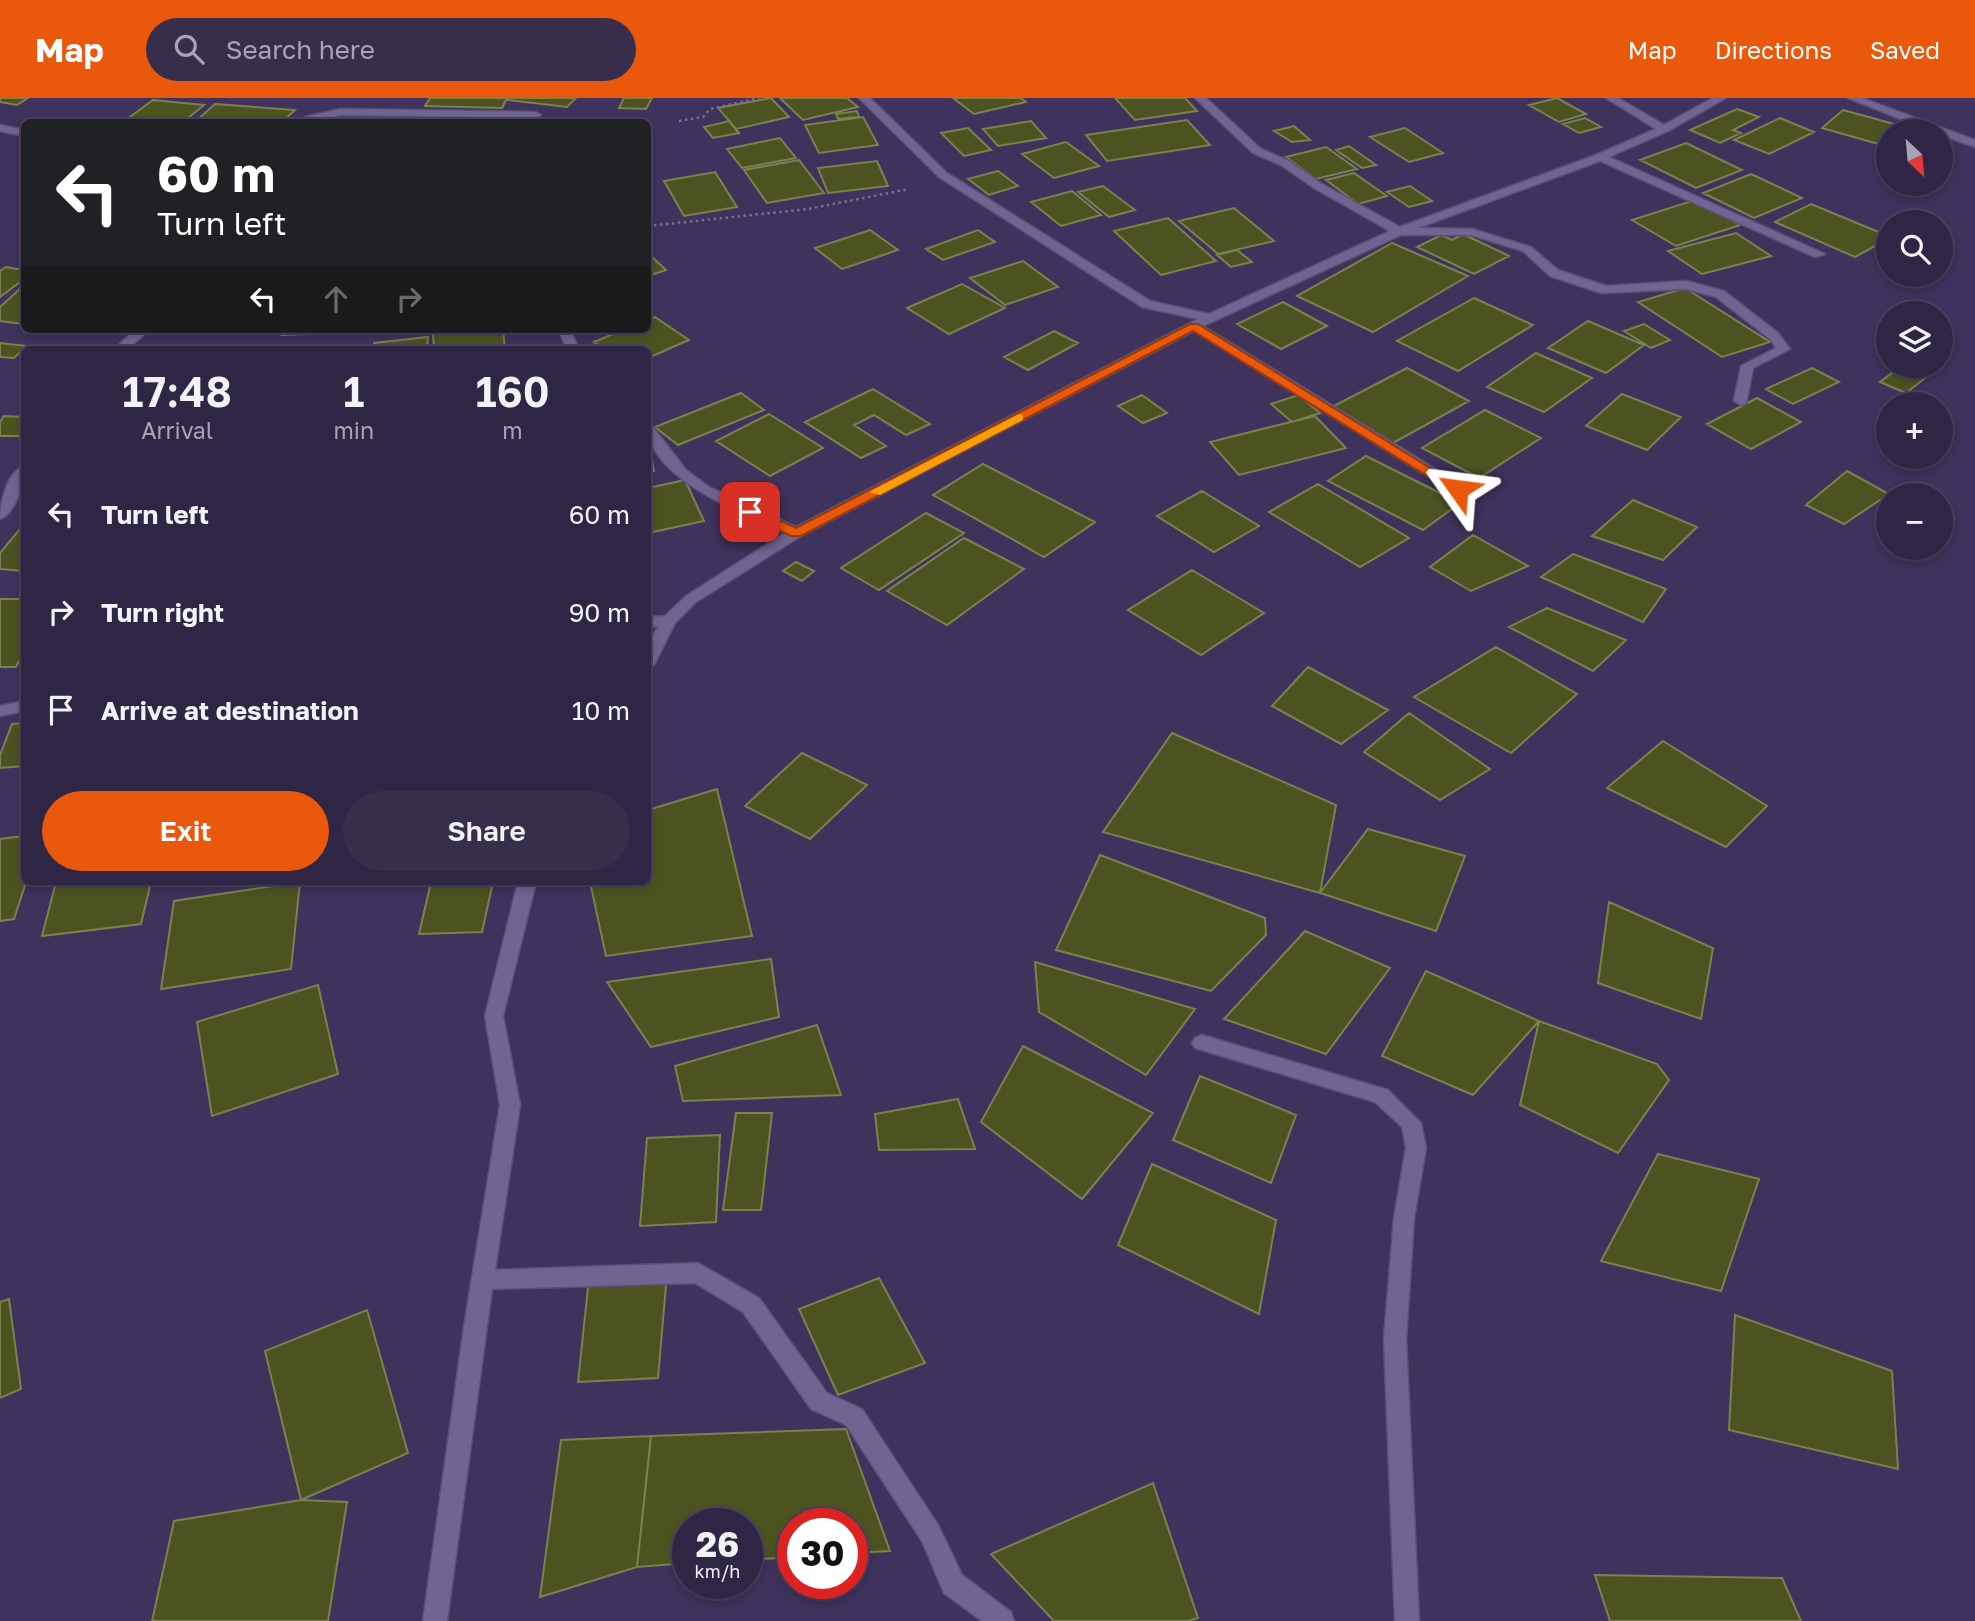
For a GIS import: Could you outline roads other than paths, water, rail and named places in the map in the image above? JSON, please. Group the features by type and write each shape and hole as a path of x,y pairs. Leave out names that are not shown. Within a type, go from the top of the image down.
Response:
{"street":[{"path":"864,98 954,182 1146,304 1210,318"},
{"path":"1200,98 1257,151 1285,163 1318,186 1399,231 1472,232 1527,249 1554,273 1605,290 1686,285 1720,293 1774,336 1784,349 1747,366 1741,401"},
{"path":"1611,98 1664,129"},
{"path":"651,655 669,620 691,599 796,533 1210,318 1399,231 1600,157 1664,129 1721,98"},
{"path":"1853,98 1975,144"},
{"path":"309,119 341,112 536,115"},
{"path":"0,128 21,132"},
{"path":"1600,157 1819,254"},
{"path":"1194,326 1458,489"},
{"path":"124,346 139,333"},
{"path":"651,434 681,473 704,490 796,533"},
{"path":"0,515 21,476"},
{"path":"651,622 669,620"},
{"path":"0,711 21,707"},
{"path":"435,1621 482,1280 510,1105 494,1016 526,885"},
{"path":"1202,1043 1381,1096 1411,1123 1416,1148 1404,1218 1395,1339 1407,1621"},
{"path":"482,1280 698,1273 751,1305 820,1401 853,1417 930,1533 953,1584 1002,1621"}]}
